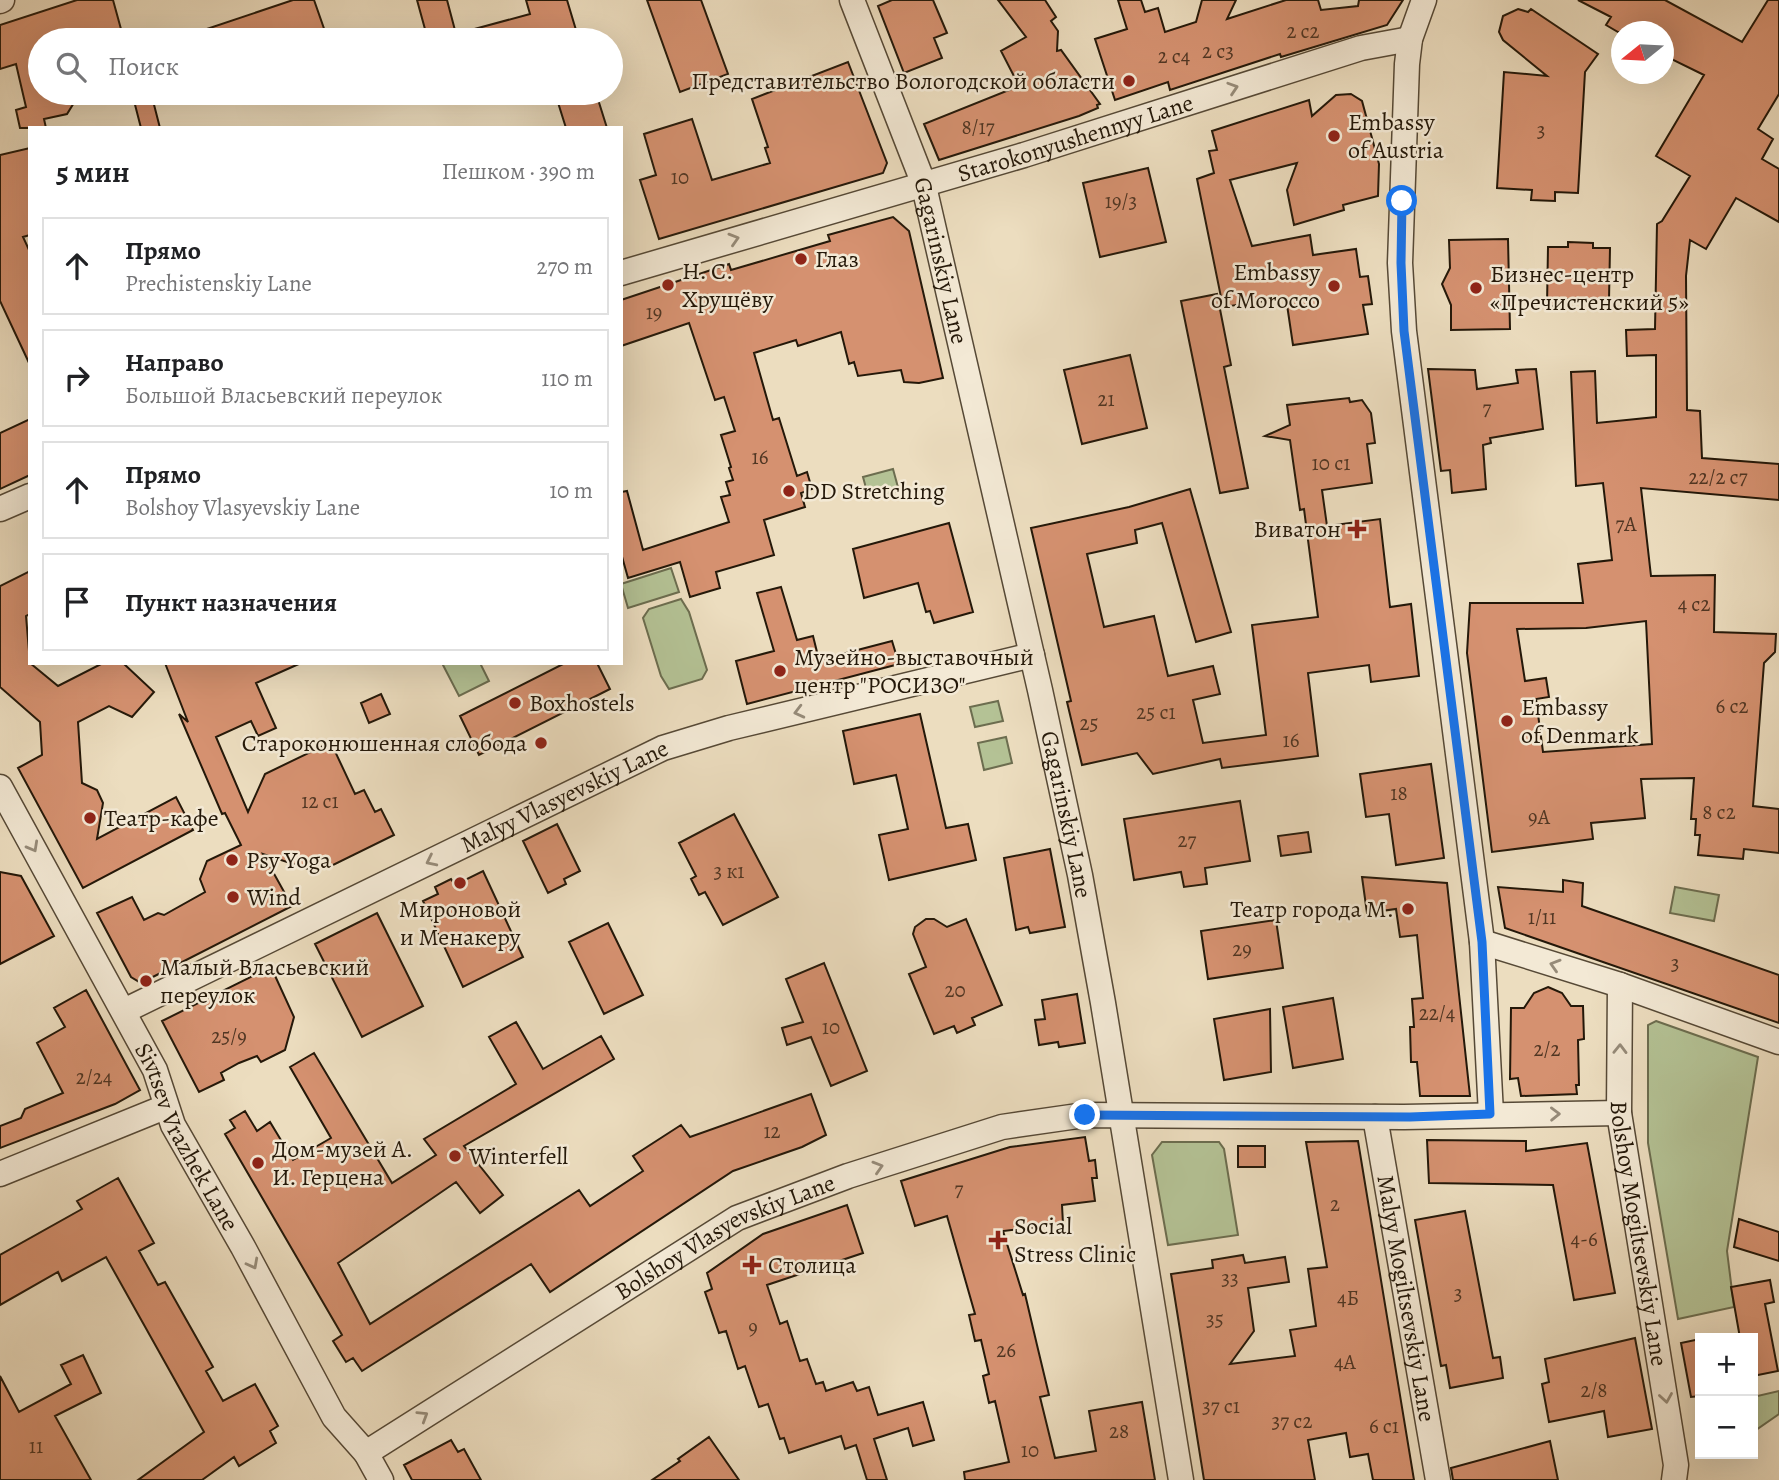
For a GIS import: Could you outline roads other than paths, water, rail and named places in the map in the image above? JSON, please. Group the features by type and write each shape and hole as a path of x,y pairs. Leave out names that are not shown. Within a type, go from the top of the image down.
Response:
{"street":[{"name":"Gagarinskiy Lane","path":"852,0 923,182 1032,654 1080,874 1181,1480"},
{"path":"1424,0 1410,39 1401,232 1403,320 1482,942 1490,1114"},
{"name":"Starokonyushennyy Lane","path":"623,272 923,182 1024,155 1361,48 1410,39"},
{"path":"0,509 28,497"},
{"name":"Malyy Vlasyevskiy Lane","path":"124,1011 578,787 663,748 729,728 1032,654"},
{"name":"Sivtsev Vrazhek Lane","path":"0,787 124,1011 155,1070 165,1107 334,1417 366,1453 381,1480"},
{"path":"1482,942 1620,985 1779,1042"},
{"name":"Bolshoy Mogiltsevskiy Lane","path":"1620,985 1619,1113 1676,1465 1674,1480"},
{"path":"0,1174 165,1107"},
{"name":"Bolshoy Vlasyevskiy Lane","path":"366,1453 599,1308 690,1247 757,1208 1002,1127 1085,1115 1121,1114 1150,1117 1375,1117 1619,1113"},
{"name":"Malyy Mogiltsevskiy Lane","path":"1375,1117 1438,1480"}],"place":[{"name":"Представительство Вологодской области","path":"1129,81"},
{"name":"Embassy of Austria","path":"1334,136"},
{"name":"Глаз","path":"801,259"},
{"name":"Н. С. Хрущёву","path":"668,285"},
{"name":"Embassy of Morocco","path":"1334,286"},
{"name":"Бизнес-центр «Пречистенский 5»","path":"1476,288"},
{"name":"DD Stretching","path":"789,491"},
{"name":"Виватон","path":"1357,529"},
{"name":"Музейно-выставочный центр \"РОСИЗО\"","path":"780,671"},
{"name":"Boxhostels","path":"515,703"},
{"name":"Embassy of Denmark","path":"1507,721"},
{"name":"Староконюшенная слобода","path":"541,743"},
{"name":"Театр-кафе","path":"90,818"},
{"name":"Psy Yoga","path":"232,860"},
{"name":"Мироновой и Менакеру","path":"460,883"},
{"name":"Wind","path":"233,897"},
{"name":"Театр города М.","path":"1408,909"},
{"name":"Малый Власьевский переулок","path":"146,981"},
{"name":"Winterfell","path":"455,1156"},
{"name":"Дом-музей А. И. Герцена","path":"258,1163"},
{"name":"Social Stress Clinic","path":"998,1240"},
{"name":"Столица","path":"752,1265"}]}
